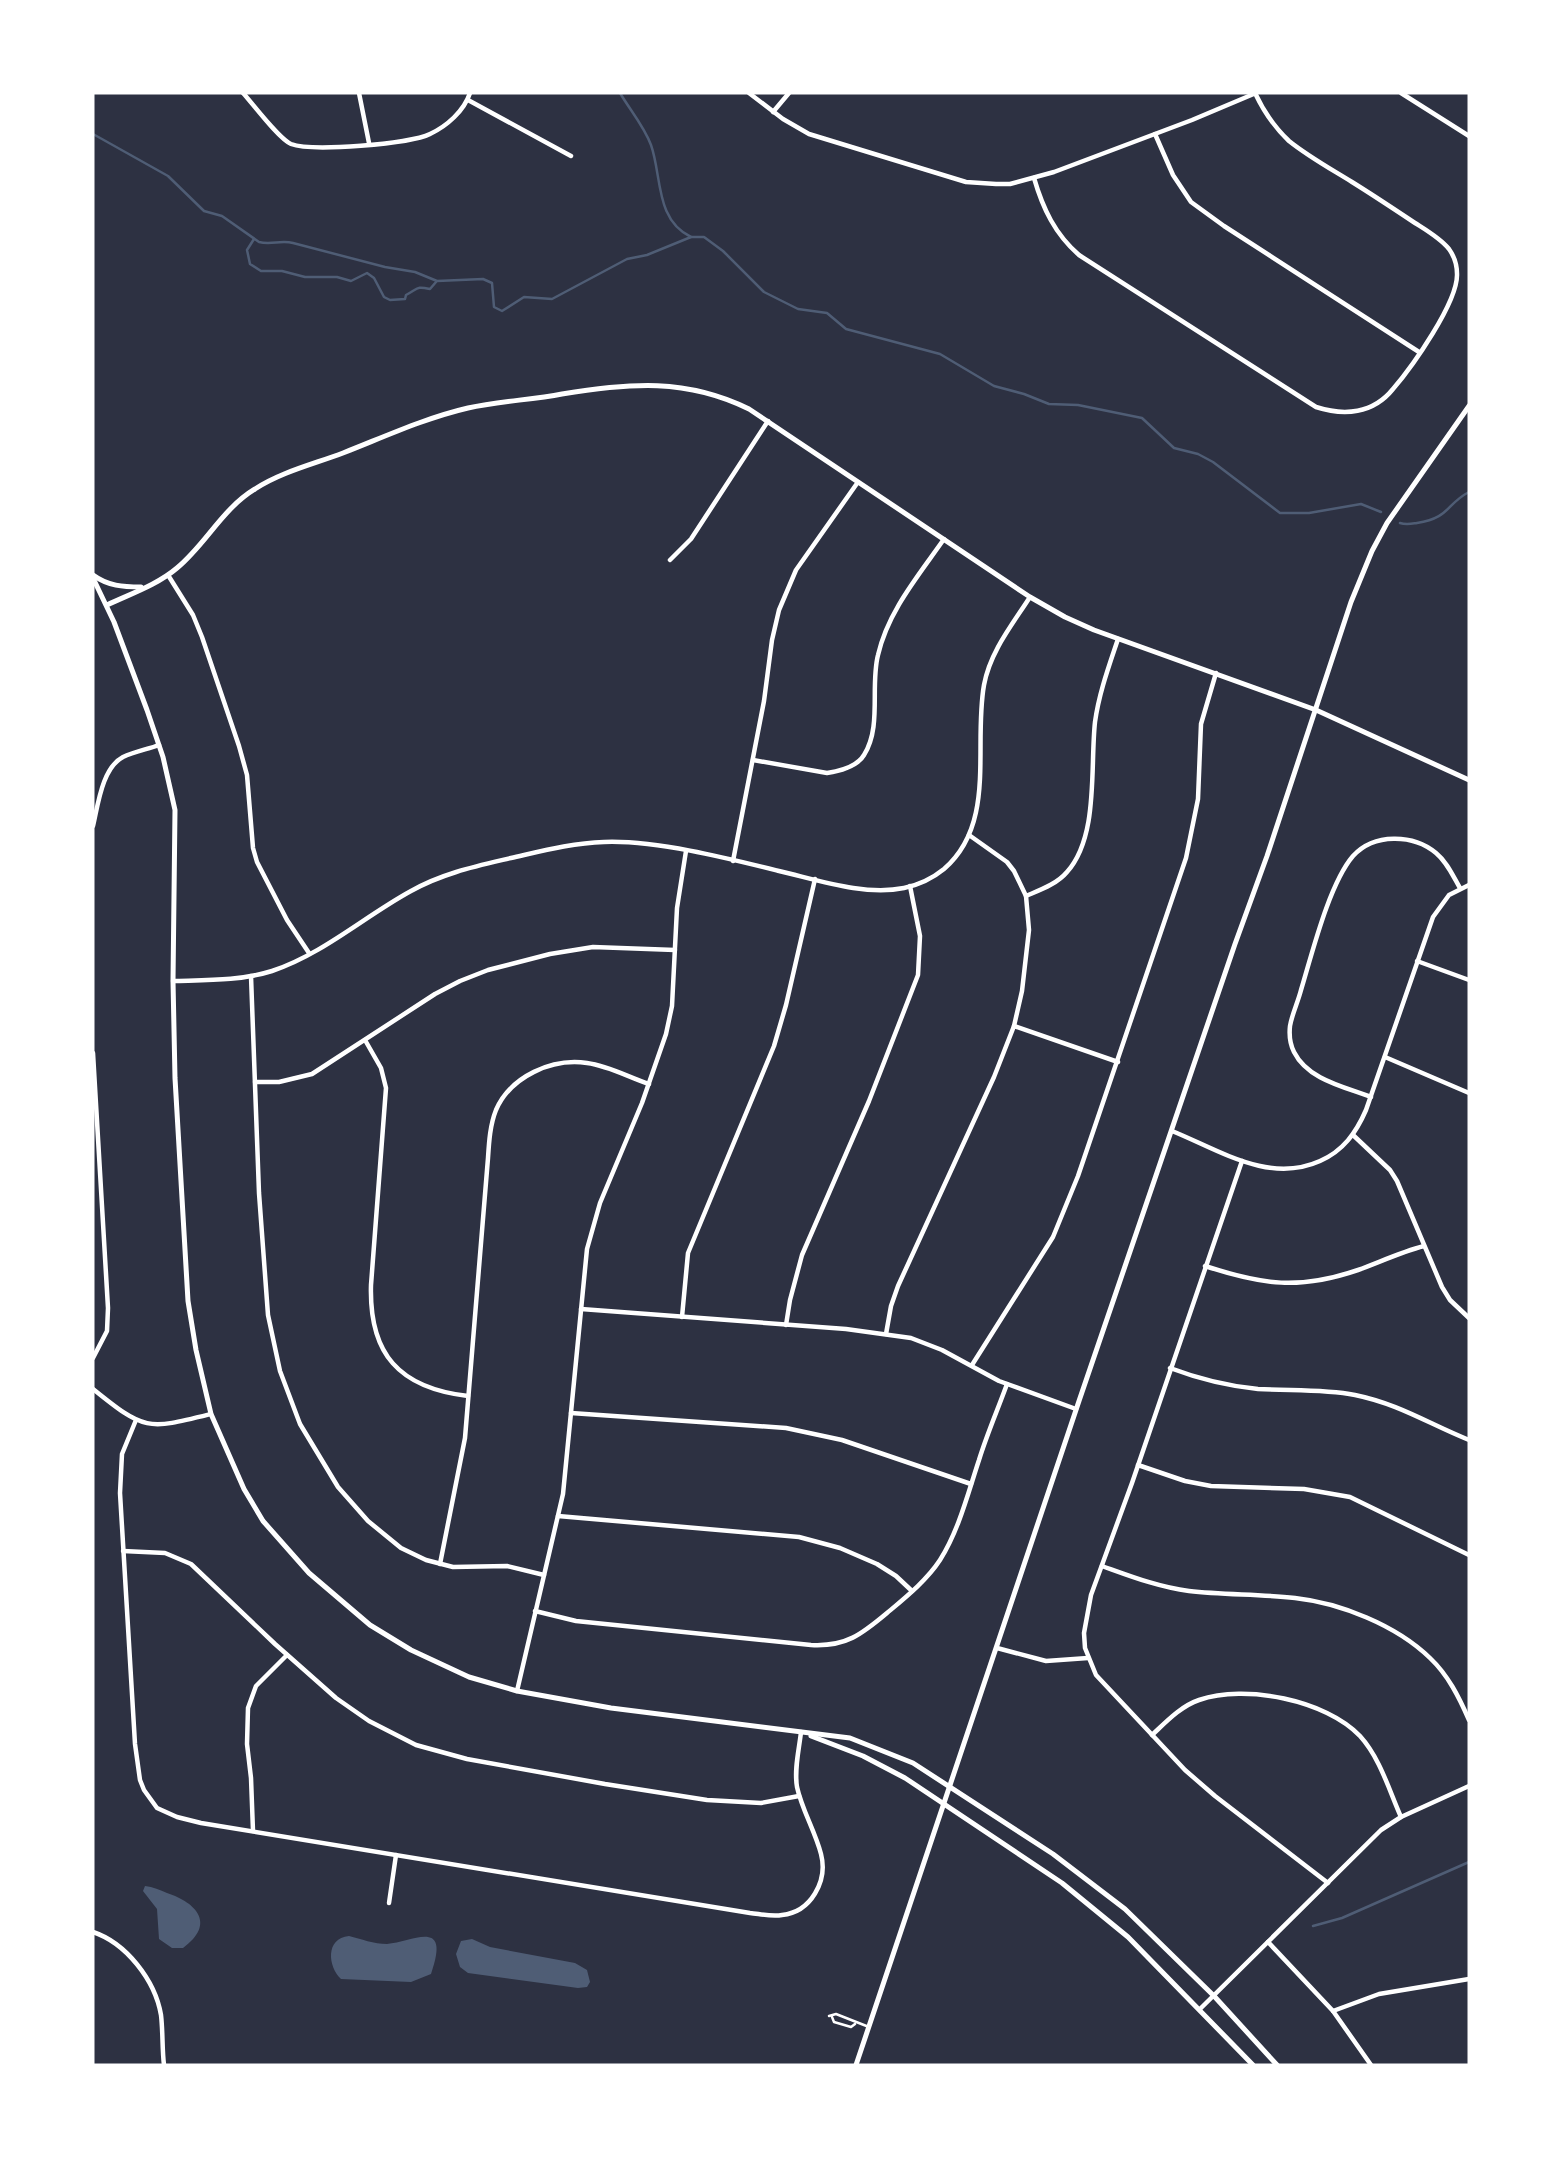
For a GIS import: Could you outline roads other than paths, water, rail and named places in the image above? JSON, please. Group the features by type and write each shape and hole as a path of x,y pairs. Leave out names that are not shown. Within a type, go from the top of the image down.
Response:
{"street":[{"path":"243,93 280,136 291,144 331,147 416,139 428,135 457,114 470,93"},
{"path":"359,93 369,144"},
{"path":"749,93 773,112 809,134 839,145 966,182 1010,184 1034,178 1155,134 1256,93 1267,117 1289,141 1316,161 1399,212 1448,248 1457,271 1457,284 1447,307 1391,392 1370,408 1343,413 1315,407 1079,255 1063,240 1049,220 1034,178"},
{"path":"773,112 789,93"},
{"path":"1401,93 1469,136"},
{"path":"468,100 571,156"},
{"path":"1155,134 1172,175 1191,202 1419,352"},
{"path":"107,605 168,575 202,543 228,510 255,489 288,474 454,412 506,401 667,385 701,390 733,401 1065,618 1316,710 1469,780"},
{"path":"856,2065 1076,1409 1352,602 1372,551 1399,504 1469,406"},
{"path":"670,560 691,539 768,422"},
{"path":"733,862 753,760 773,632 784,596 796,570 858,482"},
{"path":"753,760 827,773 838,772 859,762 870,743 875,668 881,643 904,597 944,539"},
{"path":"168,575 193,615 202,636 239,746 247,775 251,834 257,862 287,919 309,953"},
{"path":"93,576 122,587 144,588"},
{"path":"93,576 107,605 159,745 175,810 173,981 178,1152 188,1301 211,1414 251,1504 283,1544 329,1592 370,1625 411,1650 458,1672 517,1691 642,1713 850,1738 913,1763 1091,1882 1155,1937 1277,2065"},
{"path":"173,981 251,976 285,966 411,891 441,877 472,867 588,843 621,842 686,851 864,888 891,889 910,886 941,871 960,851 969,835 978,801 984,684 995,652 1030,597"},
{"path":"1026,897 1060,879 1069,871 1082,845 1090,807 1099,698 1118,639"},
{"path":"972,1366 1059,1226 1079,1177 1190,843 1198,799 1201,724 1216,673"},
{"path":"93,826 113,765 122,758 159,745"},
{"path":"886,1334 898,1286 985,1097 1020,1005 1028,942 1029,909 1026,897 1007,862 969,835"},
{"path":"1371,1097 1315,1074 1298,1059 1290,1037 1294,1013 1335,889 1346,866 1362,848 1397,838 1420,843 1438,855 1460,888"},
{"path":"517,1691 565,1479 587,1248 595,1218 649,1084 669,1020 679,896 686,851"},
{"path":"682,1317 686,1265 692,1241 774,1046 815,879"},
{"path":"1172,1131 1242,1161 1277,1170 1303,1168 1338,1151 1353,1135 1371,1097 1433,917 1449,895 1469,885"},
{"path":"786,1325 802,1255 914,989 921,948 910,886"},
{"path":"255,1082 290,1080 312,1074 447,987 488,970 593,947 675,950"},
{"path":"1417,961 1469,980"},
{"path":"251,976 262,1255 268,1315 276,1357 300,1424 329,1474 368,1521 401,1548 440,1564 467,1568 507,1566 544,1574"},
{"path":"1014,1026 1118,1062"},
{"path":"365,1040 381,1068 386,1088 372,1285 374,1331 391,1361 418,1384 428,1389 468,1396"},
{"path":"93,1053 108,1308 107,1331 93,1358"},
{"path":"1385,1057 1469,1093"},
{"path":"440,1564 465,1438 490,1132 496,1109 519,1081 540,1069 564,1063 598,1065 649,1084"},
{"path":"1353,1135 1390,1170 1397,1181 1442,1287 1450,1300 1469,1318"},
{"path":"1242,1161 1091,1595 1084,1633 1088,1658 1096,1675 1152,1735 1205,1788 1328,1883"},
{"path":"1205,1266 1262,1282 1299,1283 1350,1273 1424,1245"},
{"path":"580,1309 886,1334 927,1343 1007,1384 1076,1409"},
{"path":"1170,1368 1224,1384 1259,1389 1328,1392 1379,1401 1403,1408 1469,1440"},
{"path":"535,1611 576,1621 824,1646 848,1641 912,1591 946,1549 1007,1384"},
{"path":"93,1389 144,1424 162,1426 211,1414"},
{"path":"571,1413 793,1429 842,1440 971,1484"},
{"path":"136,1420 125,1445 121,1466 123,1550 135,1744 144,1790 157,1808 177,1817 253,1831 750,1913 785,1915 806,1906 818,1889 823,1867 796,1781 801,1732"},
{"path":"1138,1465 1204,1485 1304,1489 1350,1497 1469,1555"},
{"path":"558,1516 799,1537 833,1546 877,1563 912,1591"},
{"path":"123,1550 165,1553 191,1564 315,1681 369,1721 416,1745 454,1756 605,1784 717,1801 761,1804 799,1796"},
{"path":"1102,1566 1172,1588 1296,1598 1367,1619 1393,1632 1428,1656 1455,1689 1469,1720"},
{"path":"997,1648 1046,1661 1088,1658"},
{"path":"253,1831 247,1744 248,1708 256,1686 287,1656"},
{"path":"1152,1735 1189,1704 1221,1695 1266,1696 1310,1705 1341,1720 1362,1738 1376,1761 1401,1817"},
{"path":"801,1732 885,1767 1046,1872 1128,1937 1253,2065"},
{"path":"1200,2009 1381,1830 1401,1817 1469,1786"},
{"path":"389,1903 396,1855"},
{"path":"93,1932 116,1945 140,1967 159,2006 164,2065"},
{"path":"1268,1942 1333,2011 1371,2065"},
{"path":"1333,2011 1379,1994 1469,1979"}],"lane":[{"path":"856,2024 854,2019 836,2014 831,2016 834,2022 851,2027 856,2024 869,2027"}],"water":[{"path":"145,1886 178,1897 199,1915 199,1931 183,1948 172,1948 159,1939 157,1909 143,1891"},
{"path":"349,1936 387,1944 426,1937 433,1939 436,1956 431,1974 411,1982 341,1979 331,1961 332,1947 341,1938"},
{"path":"472,1939 490,1947 575,1963 587,1970 590,1982 587,1987 578,1988 468,1973 460,1967 456,1954 461,1941"}],"waterway":[{"path":"620,93 651,145 665,209 679,229 691,237"},
{"path":"93,134 168,176 204,211 222,216 259,242 293,243 415,272 437,281 483,279 492,283 494,307 502,311 524,297 552,299 627,259 647,255 691,237 704,237 723,251 764,292 798,309 827,313 846,329 940,354 994,386 1049,404 1078,405 1142,418 1174,448 1198,454 1213,462 1280,513 1309,513 1361,504 1381,512"},
{"path":"254,239 247,250 250,264 261,271 282,271 305,277 337,277 351,281 367,273 374,278 384,297 390,300 405,299 406,295 416,289 430,289 436,282"},
{"path":"1400,523 1412,524 1436,518 1469,492"},
{"path":"1313,1926 1342,1918 1469,1862"}]}
